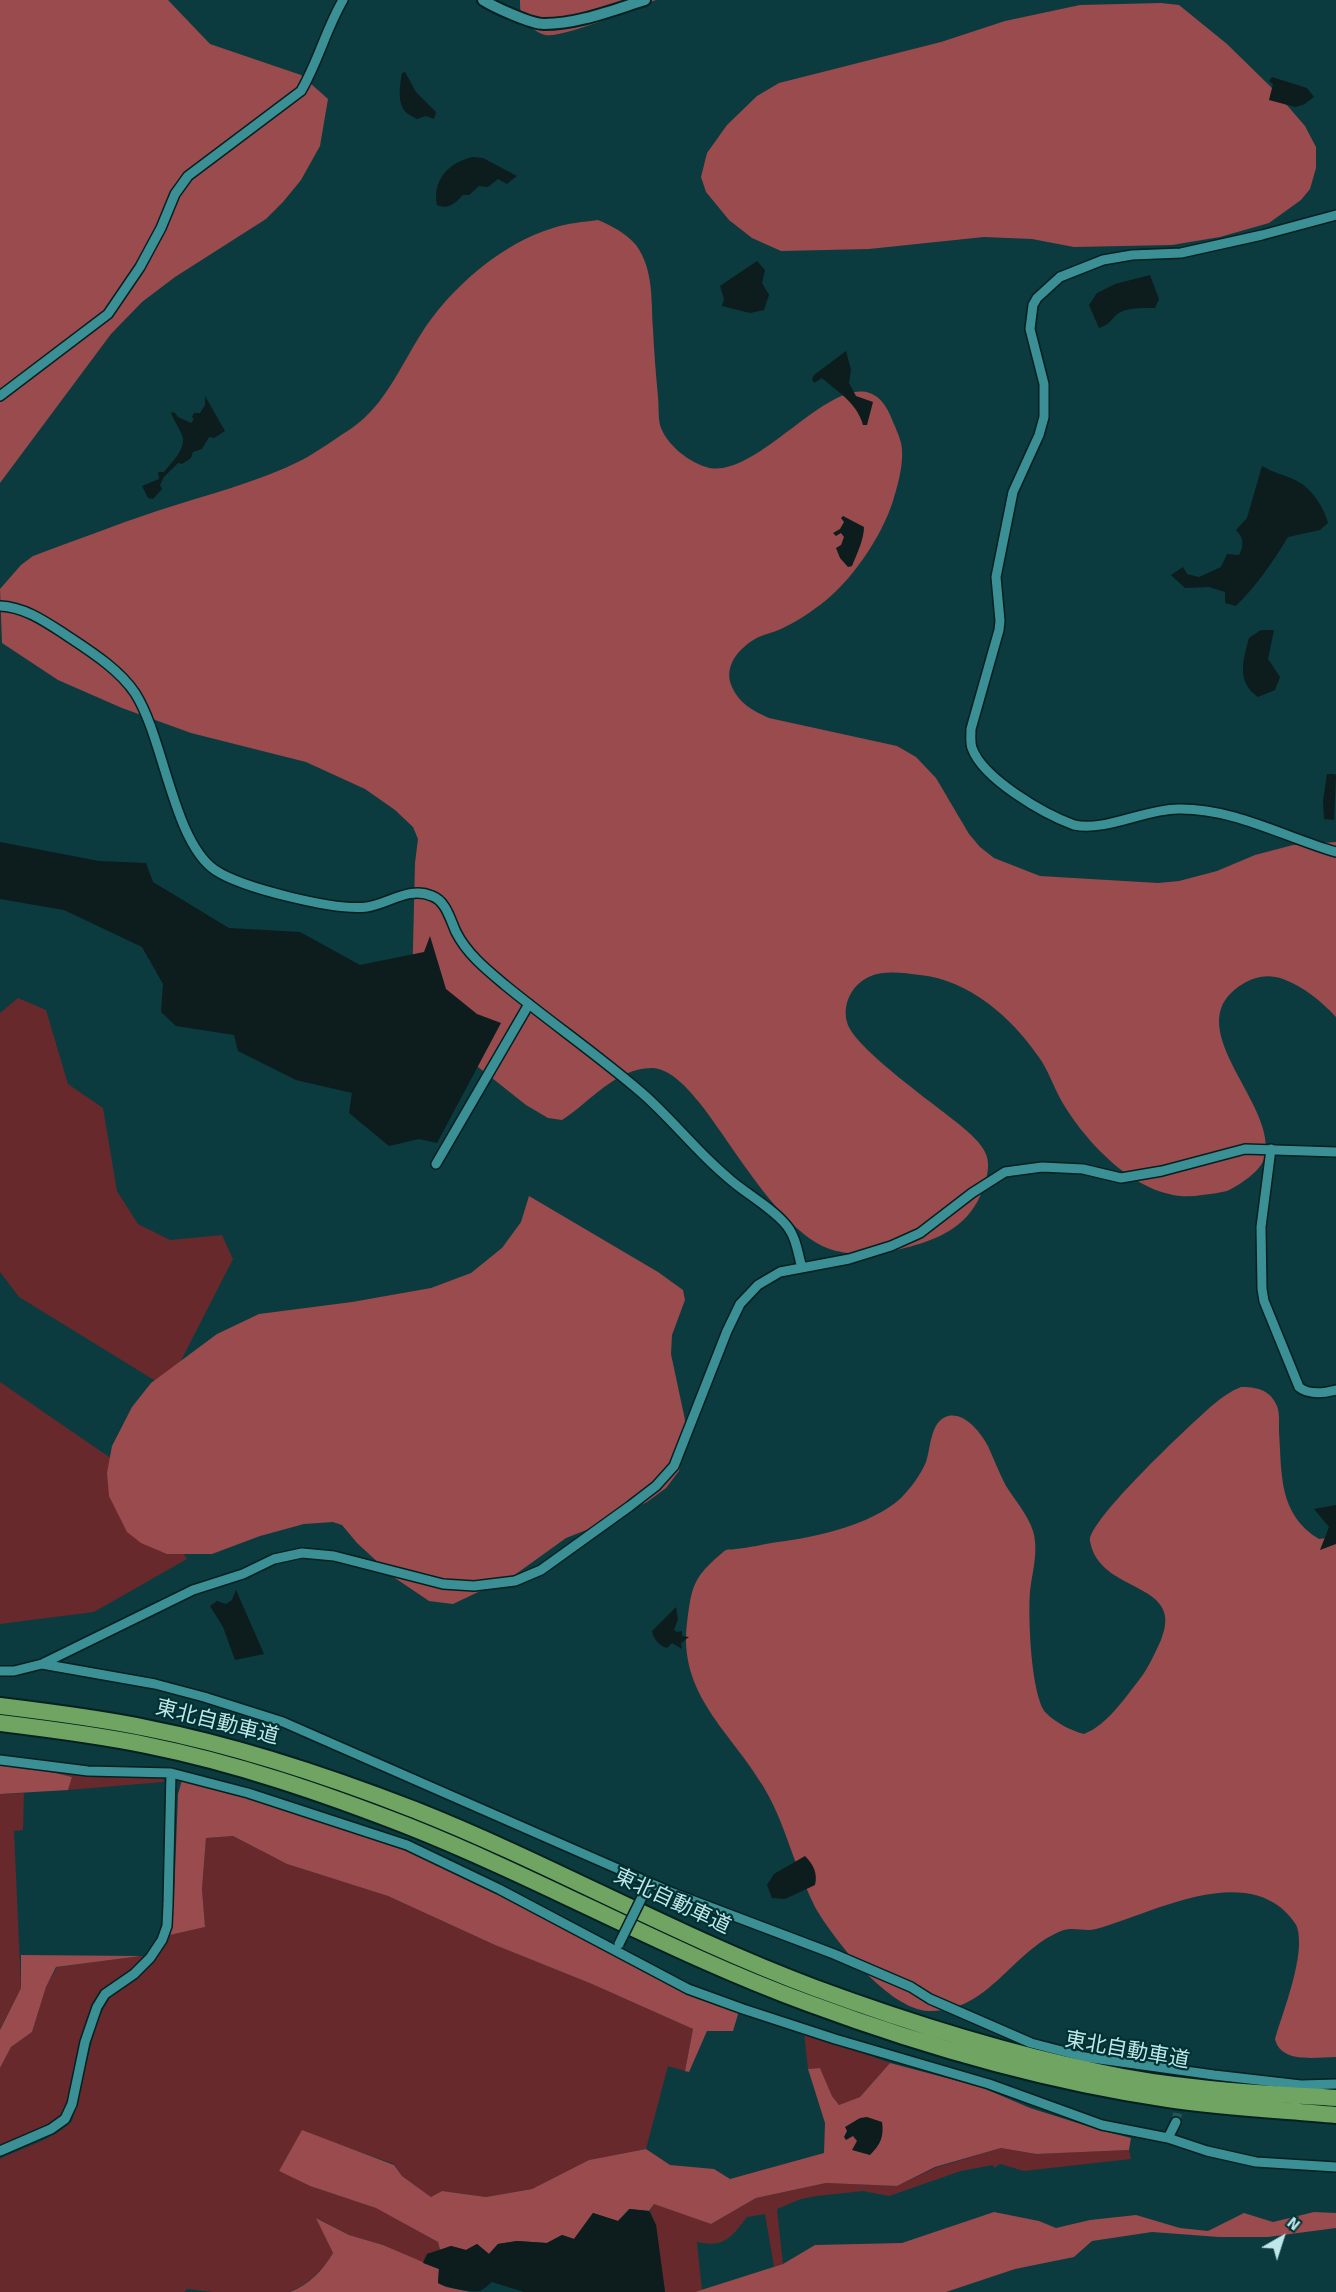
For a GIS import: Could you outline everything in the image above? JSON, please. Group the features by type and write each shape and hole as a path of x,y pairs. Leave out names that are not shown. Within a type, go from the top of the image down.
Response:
{"highway":[{"name":"東北自動車道","path":"0,1706 86,1717 159,1731 262,1756 330,1778 418,1811 704,1942 812,1987 915,2023 1014,2052 1099,2073 1173,2084 1336,2098"},
{"name":"東北自動車道","path":"0,1723 146,1745 238,1768 323,1794 411,1827 697,1958 805,2002 909,2038 1010,2068 1170,2099 1336,2115"}],"street":[{"path":"0,396 98,323 112,309 140,267 162,228 175,194 188,176 301,91 312,71 330,23 343,0"},
{"path":"483,0 542,24 589,17 645,0"},
{"path":"1336,215 1262,235 1181,253 1132,255 1103,260 1060,277 1037,298 1033,305 1030,329 1044,384 1044,417 1039,435 1013,492 996,577 1000,621 970,739 979,759 998,779 1018,795 1074,825 1103,824 1164,809 1200,810 1249,822 1336,852"},
{"path":"0,606 24,612 48,623 110,667 129,685 148,722 189,837 201,858 229,878 262,889 344,907 365,907 408,895 434,896 444,907 462,942 488,971 643,1094 724,1175 782,1220 793,1235 802,1268"},
{"path":"436,1164 529,1004"},
{"path":"0,1671 14,1671 42,1664 193,1590 243,1574 274,1559 302,1553 334,1556 443,1584 474,1586 514,1581 541,1570 656,1486 674,1466 727,1331 740,1304 758,1285 780,1272 849,1259 891,1246 920,1233 972,1193 1005,1172 1042,1167 1083,1169 1122,1178 1162,1171 1245,1149 1336,1152"},
{"path":"1271,1149 1261,1227 1264,1301 1299,1387 1308,1391 1336,1390"},
{"path":"42,1664 155,1684 204,1696 283,1722 646,1885 834,1954 1031,2043 1085,2057 1185,2073 1301,2085 1336,2084"},
{"path":"0,1760 88,1771 171,1773 248,1793 407,1845 617,1947 688,1989 742,2009 989,2084 1102,2125 1168,2138 1207,2151 1256,2162 1336,2167"},
{"path":"0,2151 51,2129 65,2119 72,2104 85,2042 97,2007 105,1994 134,1974 150,1958 162,1940 167,1926 170,1883 171,1773"},
{"path":"617,1947 646,1885"},
{"path":"1168,2138 1176,2122"}],"shaded area":[{"path":"0,0 168,0 210,44 301,75 328,99 320,146 301,180 283,202 266,219 175,277 142,302 111,334 0,483"},
{"path":"520,0 656,0 568,32 545,35 534,30 525,20 521,14"},
{"path":"1161,3 1179,5 1227,44 1273,89 1305,126 1316,147 1316,168 1310,189 1301,200 1269,223 1220,237 1172,245 1074,247 1032,239 984,237 869,249 781,251 752,238 729,220 706,192 701,177 707,153 727,125 757,96 779,83 941,42 1005,21 1080,5"},
{"path":"405,72 416,92 436,112 434,119 426,116 417,119 404,110 400,100 400,89 402,73"},
{"path":"1272,77 1307,88 1314,97 1303,105 1295,107 1269,100 1273,84 1269,81"},
{"path":"473,157 483,158 517,176 507,184 498,179 488,187 479,186 469,195 463,195 448,206 437,205 437,188 444,174 457,163"},
{"path":"598,220 618,230 632,241 646,265 651,296 660,425 667,439 685,456 706,467 729,467 754,455 832,401 855,392 875,396 891,417 900,440 902,465 893,501 881,530 854,572 832,595 815,608 786,627 755,639 734,659 729,672 730,680 735,693 747,706 769,718 897,746 916,757 936,778 969,834 980,847 994,858 1040,876 1158,883 1179,881 1217,871 1255,855 1293,845 1336,842 1336,1017 1305,990 1291,982 1271,976 1254,978 1238,987 1223,1005 1219,1025 1224,1047 1259,1116 1265,1138 1262,1164 1253,1174 1232,1189 1202,1195 1180,1196 1159,1191 1139,1182 1102,1153 1086,1135 1061,1100 1038,1056 1002,1015 972,993 938,978 882,973 865,979 850,994 846,1015 852,1032 878,1059 974,1137 987,1157 987,1174 981,1194 971,1212 964,1220 937,1237 910,1247 876,1253 860,1254 827,1248 809,1238 774,1204 698,1101 678,1080 666,1072 653,1068 628,1073 604,1087 562,1120 548,1118 526,1105 468,1059 412,989 415,863 418,839 413,827 395,810 365,789 306,762 191,733 122,708 58,680 2,643 0,589 21,565 33,556 141,516 249,482 308,456 364,419 383,397 433,317 478,270 496,256 534,235 564,225"},
{"path":"757,261 765,270 762,283 769,295 764,310 750,313 722,306 724,299 720,286"},
{"path":"1150,275 1159,299 1155,308 1123,311 1099,328 1089,305 1097,293 1115,284"},
{"path":"846,351 851,370 849,383 856,396 873,402 867,425 863,425 852,404 840,393 822,378 814,383 812,379 814,375"},
{"path":"205,396 225,431 214,438 209,437 202,449 193,452 191,458 182,464 178,463 164,477 160,485 162,489 153,499 148,498 142,486 159,479 158,472 164,472 176,457 183,443 171,412 191,423 194,413 200,413 205,405"},
{"path":"1262,466 1305,486 1319,503 1328,523 1320,530 1288,537 1264,573 1236,606 1225,603 1225,592 1209,587 1185,588 1171,575 1183,567 1187,574 1199,577 1221,567 1227,554 1239,555 1242,542 1236,530 1247,518"},
{"path":"843,516 864,527 858,552 852,566 848,567 840,558 836,548 841,545 844,537 841,533 836,536 833,533 840,529 844,522 841,518"},
{"path":"1261,630 1274,630 1268,659 1280,677 1275,690 1258,697 1246,685 1243,662 1249,638"},
{"path":"1327,774 1336,776 1334,820 1324,819 1323,801"},
{"path":"0,842 99,861 146,863 153,882 229,928 300,932 360,965 424,952 430,936 446,989 477,1014 501,1023 437,1143 419,1139 389,1146 349,1113 352,1093 296,1080 238,1051 234,1035 176,1026 161,1012 163,984 142,947 64,910 0,899"},
{"path":"18,998 46,1010 68,1084 103,1108 117,1191 138,1224 170,1240 222,1235 233,1259 167,1388 19,1297 0,1272 0,1013"},
{"path":"529,1196 658,1272 683,1290 685,1300 672,1335 671,1354 688,1434 679,1471 666,1488 647,1502 607,1522 566,1538 516,1574 453,1604 429,1601 395,1578 357,1543 342,1525 333,1522 304,1524 260,1536 212,1554 167,1554 141,1543 127,1532 109,1496 107,1473 112,1446 132,1407 151,1383 217,1334 259,1314 352,1302 431,1288 471,1273 502,1248 521,1222"},
{"path":"0,1382 131,1472 187,1559 94,1612 0,1624"},
{"path":"1241,1387 1256,1388 1266,1392 1277,1407 1282,1478 1289,1505 1296,1518 1319,1539 1336,1534 1336,2057 1292,2056 1279,2047 1275,2039 1296,1967 1299,1939 1297,1927 1280,1907 1260,1896 1237,1892 1189,1898 1096,1929 1061,1931 1028,1952 984,1992 968,2002 950,2009 929,2011 913,2008 897,1999 864,1971 824,1921 809,1895 768,1795 750,1766 709,1711 698,1691 690,1671 686,1648 687,1623 696,1582 706,1568 726,1550 826,1533 875,1516 901,1498 915,1481 926,1462 934,1429 938,1423 948,1416 960,1417 972,1425 985,1441 1006,1486 1025,1513 1033,1531 1035,1554 1030,1592 1030,1636 1034,1674 1041,1704 1054,1720 1069,1729 1084,1734 1108,1718 1143,1675 1161,1640 1165,1621 1162,1607 1152,1597 1108,1571 1097,1558 1090,1541 1094,1530 1123,1493 1165,1450 1217,1401"},
{"path":"1336,1505 1336,1544 1320,1550 1329,1527 1314,1509"},
{"path":"236,1590 264,1654 235,1660 223,1627 210,1606 217,1601 226,1604 232,1600"},
{"path":"676,1607 678,1619 674,1630 682,1631 682,1636 689,1637 681,1643 682,1649 672,1643 667,1648 661,1645 655,1639 652,1631"},
{"path":"0,1764 28,1766 72,1777 68,1790 0,1794"},
{"path":"28,1766 163,1775 164,1782 68,1790 72,1777"},
{"path":"182,1780 249,1796 406,1848 739,2011 733,2031 707,2031 689,2072 685,2071 693,2029 592,1984 495,1945 388,1896 287,1864 233,1836 206,1838 202,1889 205,1927 170,1935 174,1898 178,1794"},
{"path":"24,1793 23,1830 14,1831 21,1988 0,2029 0,1794"},
{"path":"233,1836 287,1864 388,1896 495,1945 592,1984 693,2029 685,2071 668,2066 646,2149 589,2160 532,2189 486,2197 442,2191 431,2197 402,2176 394,2164 302,2131 279,2171 310,2186 377,2208 438,2242 440,2250 427,2254 423,2263 383,2245 349,2235 317,2218 333,2253 314,2276 289,2292 213,2292 187,2289 184,2292 0,2292 0,2159 47,2138 72,2121 97,2021 109,1998 139,1976 170,1935 205,1927 202,1889 206,1838"},
{"path":"805,1856 814,1869 815,1885 785,1899 772,1898 767,1885 774,1874"},
{"path":"21,1955 141,1956 56,1967 46,1987 32,2032 11,2047 0,2068 0,2030 21,1988"},
{"path":"148,1956 99,1994 87,2021 69,2104 61,2117 0,2148 0,2068 11,2047 32,2032 46,1987 57,1967"},
{"path":"804,2032 890,2063 860,2097 839,2105 832,2096 820,2068 808,2069"},
{"path":"890,2063 981,2087 1030,2108 1131,2138 1129,2150 1036,2154 1001,2148 935,2167 897,2186 826,2183 756,2198 711,2224 654,2204 649,2211 629,2209 618,2221 593,2213 574,2239 562,2235 547,2243 517,2241 498,2244 489,2254 477,2244 466,2250 451,2246 440,2250 438,2242 376,2208 310,2186 279,2171 302,2130 394,2165 402,2176 431,2197 442,2191 486,2197 532,2189 589,2160 646,2149 670,2165 714,2169 730,2179 824,2153 825,2123 808,2069 820,2068 832,2096 839,2105 860,2097"},
{"path":"867,2117 882,2122 883,2127 881,2140 870,2155 852,2150 857,2141 853,2136 846,2140 844,2137 847,2131 845,2127 860,2118"},
{"path":"1001,2148 1036,2154 1129,2150 1131,2159 1024,2171 1000,2164 994,2168 993,2165 961,2171 889,2196 863,2191 801,2199 777,2209 783,2264 774,2267 765,2214 747,2217 726,2240 714,2244 697,2242 702,2290 665,2292 656,2225 650,2211 654,2203 711,2224 756,2198 826,2183 897,2186 935,2168"},
{"path":"630,2209 649,2211 656,2225 665,2292 524,2292 492,2282 480,2291 465,2290 438,2283 439,2269 423,2263 427,2254 451,2246 466,2250 477,2244 489,2254 498,2244 517,2241 547,2243 562,2235 574,2239 593,2213 618,2221"},
{"path":"994,2212 1039,2221 1056,2228 1090,2220 1136,2215 1180,2228 1208,2231 1244,2213 1273,2222 1314,2212 1336,2213 1336,2228 1268,2237 1219,2237 1152,2232 1092,2241 1074,2257 1015,2269 946,2292 695,2292 783,2264 815,2245 902,2243"},
{"path":"316,2218 349,2235 383,2245 439,2269 438,2283 470,2292 290,2292 315,2276 333,2253"}],"tunnel":[{"path":"1176,2122 1184,2076"}]}
